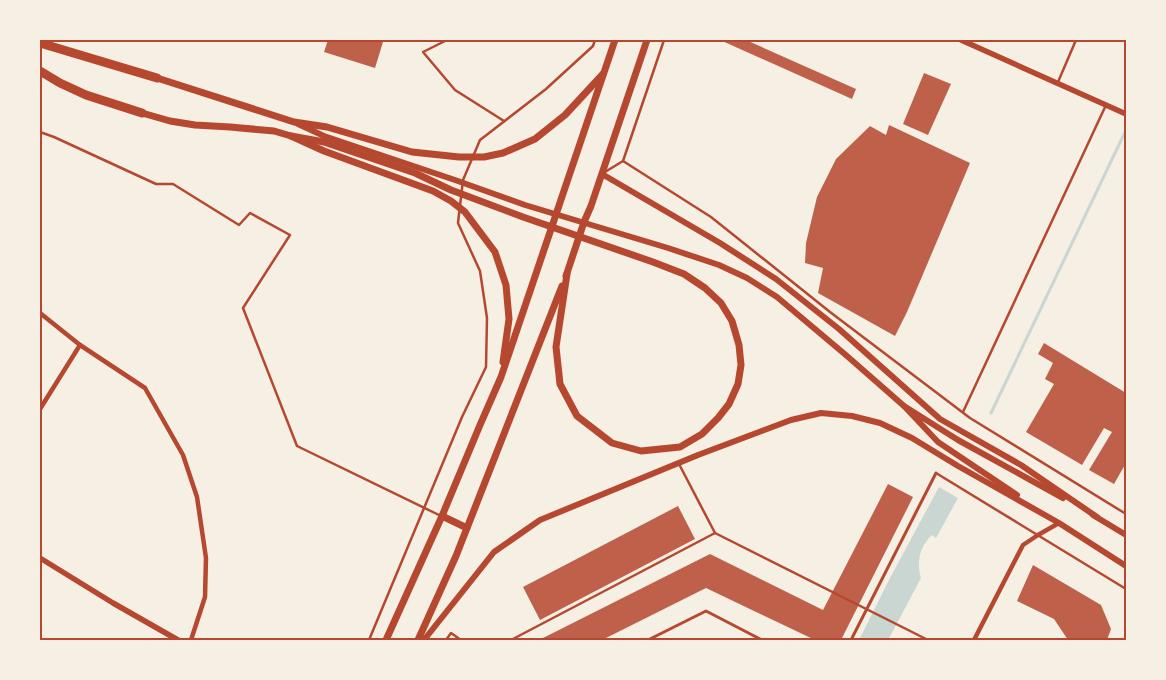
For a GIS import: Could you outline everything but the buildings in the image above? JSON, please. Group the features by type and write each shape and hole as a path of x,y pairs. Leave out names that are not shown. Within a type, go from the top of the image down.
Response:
{"highway":[{"path":"40,43 157,78"},
{"path":"40,71 60,84 86,95 142,113"}],"main road":[{"path":"386,640 502,377 615,40"},
{"path":"418,640 456,556 567,274 647,40"},
{"path":"294,122 327,128 412,152 484,157 503,153 535,139 566,115 605,72"},
{"path":"157,78 294,122 324,136 525,205 719,265 747,278 777,297 847,356 904,406 938,442 1059,524 1126,566"},
{"path":"142,113 170,121 195,125 274,131 324,142 415,174 451,190 523,217 684,274 705,288 721,303 732,321 740,345 738,384 729,404 702,434 680,447 641,450 612,443 577,416 560,384 556,347 567,274"},
{"path":"291,136 324,151 433,190 465,212 495,252 506,285 508,319 502,377"},
{"path":"415,174 456,180"},
{"path":"602,174 720,243 776,279 839,329 940,420 1021,465 1126,535"},
{"path":"904,406 958,440 1097,517"},
{"path":"424,640 494,552 540,520 679,463 792,420 821,413 852,416 880,423 912,438 1059,524"},
{"path":"442,516 467,528"}],"street":[{"path":"961,40 1126,114"},
{"path":"40,313 80,345 145,388 182,455 197,497 206,558 205,597 191,640"},
{"path":"40,410 80,345"},
{"path":"850,640 936,473"},
{"path":"974,640 1024,544 1059,524"},
{"path":"40,558 178,640"},
{"path":"648,640 706,611 762,640"}],"lane":[{"path":"446,40 423,52 455,90 504,120"},
{"path":"369,640 462,417 486,367 487,318 480,271 458,223 463,180 480,140 546,89 593,46 595,40"},
{"path":"602,174 623,161 664,40"},
{"path":"1057,83 1076,40"},
{"path":"962,412 1106,105"},
{"path":"40,132 156,184 173,184 239,225 250,213 290,235 243,308 297,446 442,516"},
{"path":"623,161 711,217 830,312 962,412 1126,514"},
{"path":"679,463 715,533 928,640"},
{"path":"936,473 1126,589"},
{"path":"511,640 715,533"},
{"path":"446,640 451,633 461,640"}],"shaded area":[{"path":"939,487 958,498 936,538 932,535 922,549 919,560 921,578 888,640 859,640 890,578"}],"waterway":[{"path":"991,413 1126,130"}]}
